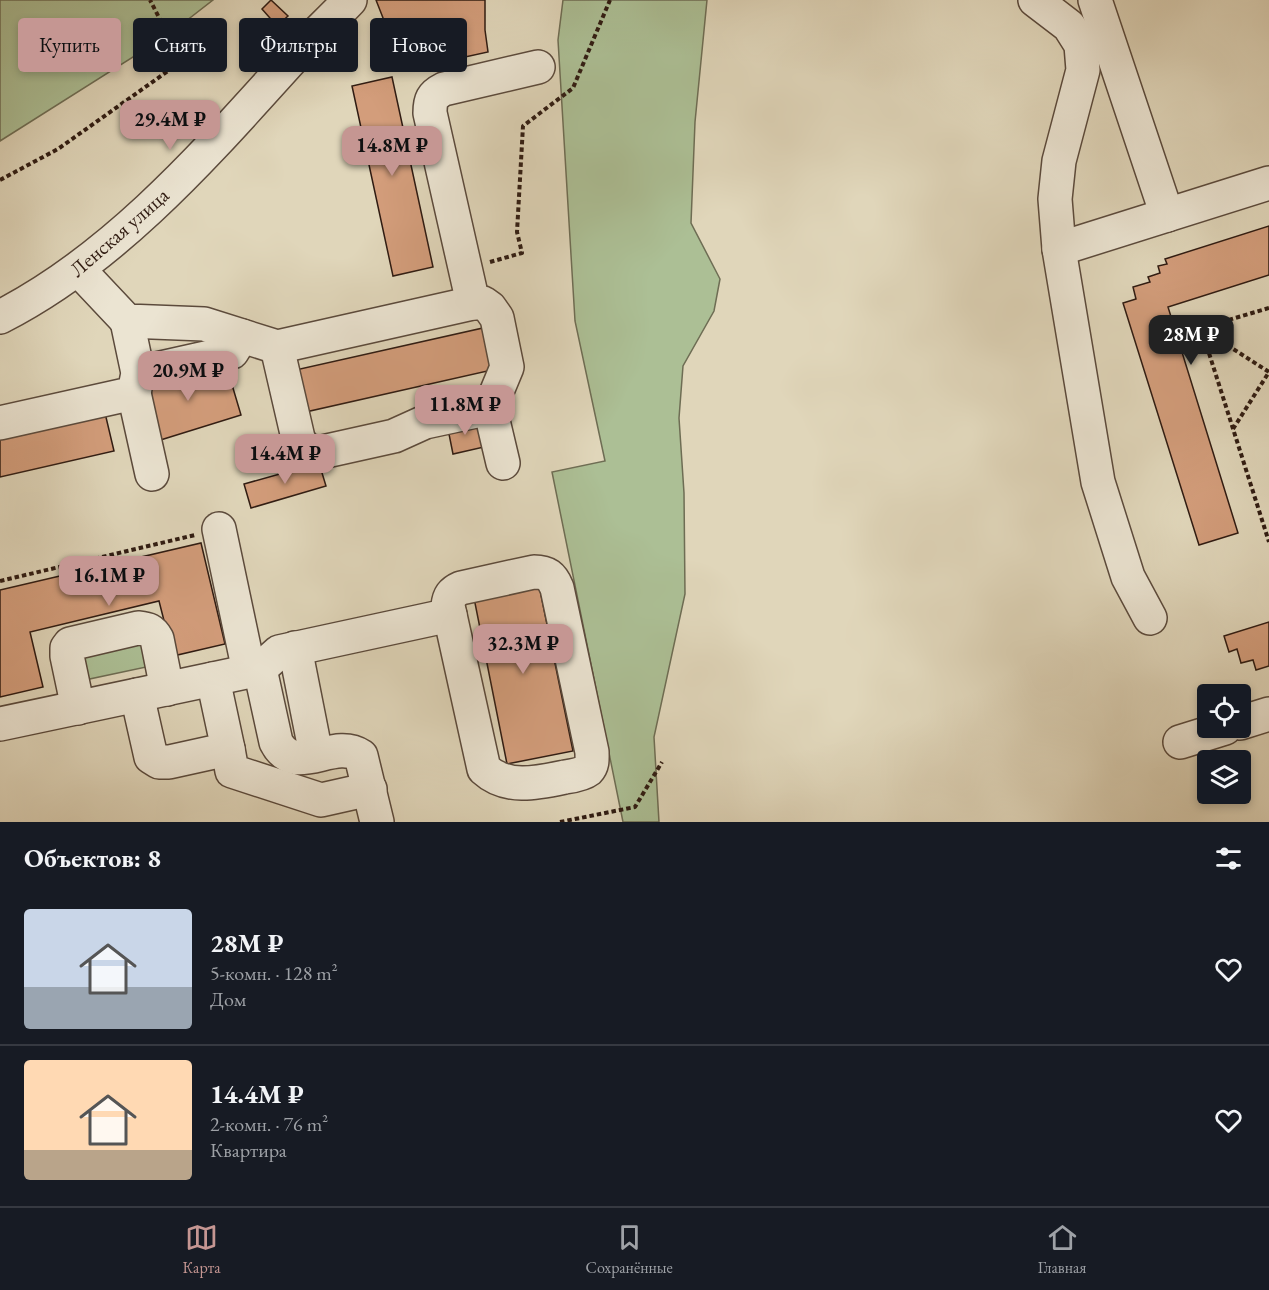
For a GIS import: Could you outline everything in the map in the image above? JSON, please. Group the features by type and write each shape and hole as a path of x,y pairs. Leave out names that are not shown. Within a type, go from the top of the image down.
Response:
{"street":[{"name":"Ленская улица","path":"0,317 43,294 78,269 153,204 214,145 304,45 350,0"},
{"path":"1035,0 1069,26 1081,45 1083,70 1059,161 1055,199 1059,249 1098,482 1128,577 1150,618"},
{"path":"1095,0 1167,215"},
{"path":"473,303 430,113 430,102 435,93 444,89 538,67"},
{"path":"1059,249 1269,183"},
{"path":"78,269 127,321 152,474"},
{"path":"127,321 204,324 277,347 473,303 483,303 490,308 496,318 507,367 490,408 503,463"},
{"path":"0,423 232,352 242,336"},
{"path":"277,347 298,438 301,446 310,452 322,452 394,436 425,422 490,408"},
{"path":"219,529 255,670 280,751 290,758 341,750 352,750 361,756 377,822"},
{"path":"534,572 543,572 552,577 557,588 592,752 592,762 588,770 576,775 524,784 491,775 484,769 450,615 449,598 453,591 461,588 534,572"},
{"path":"0,724 255,670 279,652 450,615"},
{"path":"78,708 67,648 70,644 128,630 148,628 157,639 148,750 151,757 159,762 228,749"},
{"path":"295,648 313,739"},
{"path":"213,679 232,771 321,800 370,789"},
{"path":"1251,720 1269,714"},
{"path":"1180,742 1197,737"}],"path":[{"path":"0,180 58,148 175,66 168,35 150,0"},
{"path":"466,269 522,253 517,232 523,126 573,88 610,0"},
{"path":"1201,328 1269,308"},
{"path":"1201,328 1269,372 1233,429"},
{"path":"1201,328 1269,542"},
{"path":"0,581 219,529"},
{"path":"560,822 635,807 662,762"}],"green space":[{"path":"0,0 213,0 190,18 133,18 133,57 121,65 121,18 18,18 18,72 109,72 0,141"},
{"path":"563,0 707,0 695,122 691,223 720,279 714,311 683,366 679,418 684,493 685,594 654,737 659,822 623,822 552,472 605,461 575,321 558,40"},
{"path":"134,640 147,649 151,666 80,681 77,664 88,650"}],"building":[{"path":"271,0 288,16 270,18 262,9"},
{"path":"376,0 485,0 488,52 467,57 467,18 383,18"},
{"path":"392,77 433,267 393,276 352,86"},
{"path":"1269,226 1269,275 1168,307 1238,533 1199,545 1123,303 1136,299 1133,287 1150,282 1148,277 1160,273 1158,266 1167,264 1165,259"},
{"path":"483,328 492,370 301,413 291,371"},
{"path":"213,363 219,381 230,378 241,415 154,442 137,387"},
{"path":"105,413 114,451 0,477 0,437"},
{"path":"477,417 484,447 453,454 447,424"},
{"path":"319,463 326,486 251,508 244,484"},
{"path":"201,543 225,644 173,656 159,601 30,632 43,687 0,697 0,590"},
{"path":"539,585 573,751 507,764 474,598"},
{"path":"1269,622 1269,666 1256,670 1253,660 1241,663 1237,649 1229,652 1224,636"}]}
